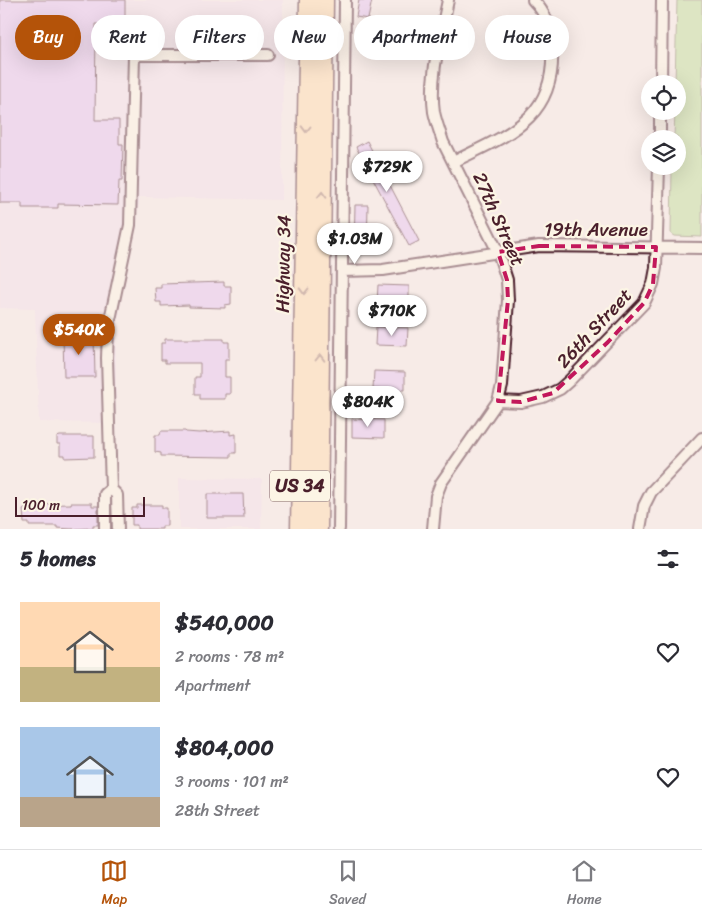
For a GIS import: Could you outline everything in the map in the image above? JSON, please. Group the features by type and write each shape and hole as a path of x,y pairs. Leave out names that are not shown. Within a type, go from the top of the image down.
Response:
{"highway":[{"name":"Highway 34","path":"300,529 309,0"},
{"name":"Highway 34","path":"318,529 324,0"}],"street":[{"path":"340,529 345,0"},
{"name":"27th Street","path":"433,529 436,496 441,483 498,402 502,386 508,300 507,280 498,252 443,142 437,124 434,96 435,72 448,0"},
{"path":"453,162 489,144 524,123 536,111 544,98 552,73 552,40 550,26 533,0"},
{"path":"661,75 662,0"},
{"path":"118,529 117,495 111,489 107,358 108,329 130,225 134,55 268,55"},
{"name":"26th Street","path":"498,402 522,402 543,398 560,389 644,302 655,277 659,175"},
{"name":"19th Avenue","path":"342,271 383,270 539,246 702,248"},
{"path":"640,529 644,506 651,492 702,438"},
{"path":"105,529 105,494 111,489"}],"highlighted area":[{"path":"539,246 656,247 653,284 644,303 608,342 553,393 521,402 498,401 508,300 507,280 498,252"}],"shaded area":[{"path":"0,0 283,0 283,15 274,15 274,60 283,60 282,200 140,197 116,330 116,423 39,422 35,309 0,308"},
{"path":"179,478 262,479 261,529 179,529"}],"green space":[{"path":"677,0 702,0 702,237 674,236 671,234 672,175 686,175 686,130 674,130 675,120 686,120 686,75 675,75"}],"building":[{"path":"0,0 125,0 125,15 91,15 91,60 96,60 95,120 119,120 119,144 123,144 122,181 119,181 118,205 58,204 58,208 22,208 22,203 0,203"},
{"path":"359,0 372,0 369,15 356,15"},
{"path":"367,141 419,241 409,246 356,147"},
{"path":"355,205 368,205 367,249 354,249"},
{"path":"224,282 224,286 231,286 231,304 225,305 225,308 189,307 189,305 161,306 161,302 156,302 155,288 161,288 161,284"},
{"path":"378,285 409,286 409,304 377,303"},
{"path":"376,327 408,328 407,346 375,345"},
{"path":"94,335 95,377 64,377 63,336"},
{"path":"165,339 224,339 224,342 229,342 229,359 225,359 225,377 230,377 230,394 225,394 225,399 200,399 200,394 195,394 195,377 200,377 200,363 165,363 165,360 161,360 161,343 165,343"},
{"path":"374,371 405,372 405,390 373,389"},
{"path":"352,419 384,420 384,438 352,437"},
{"path":"161,431 199,433 230,431 230,435 236,434 236,453 231,453 231,457 161,456 161,453 155,452 155,435 160,435"},
{"path":"94,436 94,457 65,458 65,455 60,455 60,444 57,444 57,437"},
{"path":"207,494 243,494 244,518 207,518"},
{"path":"92,503 92,506 98,506 98,525 93,525 93,528 71,529 57,528 57,526 29,526 29,523 24,523 23,509 28,509 28,505"},
{"path":"137,505 162,505 162,508 167,508 167,526 162,526 162,529 137,529 137,525 132,525 132,508 137,508"}]}
